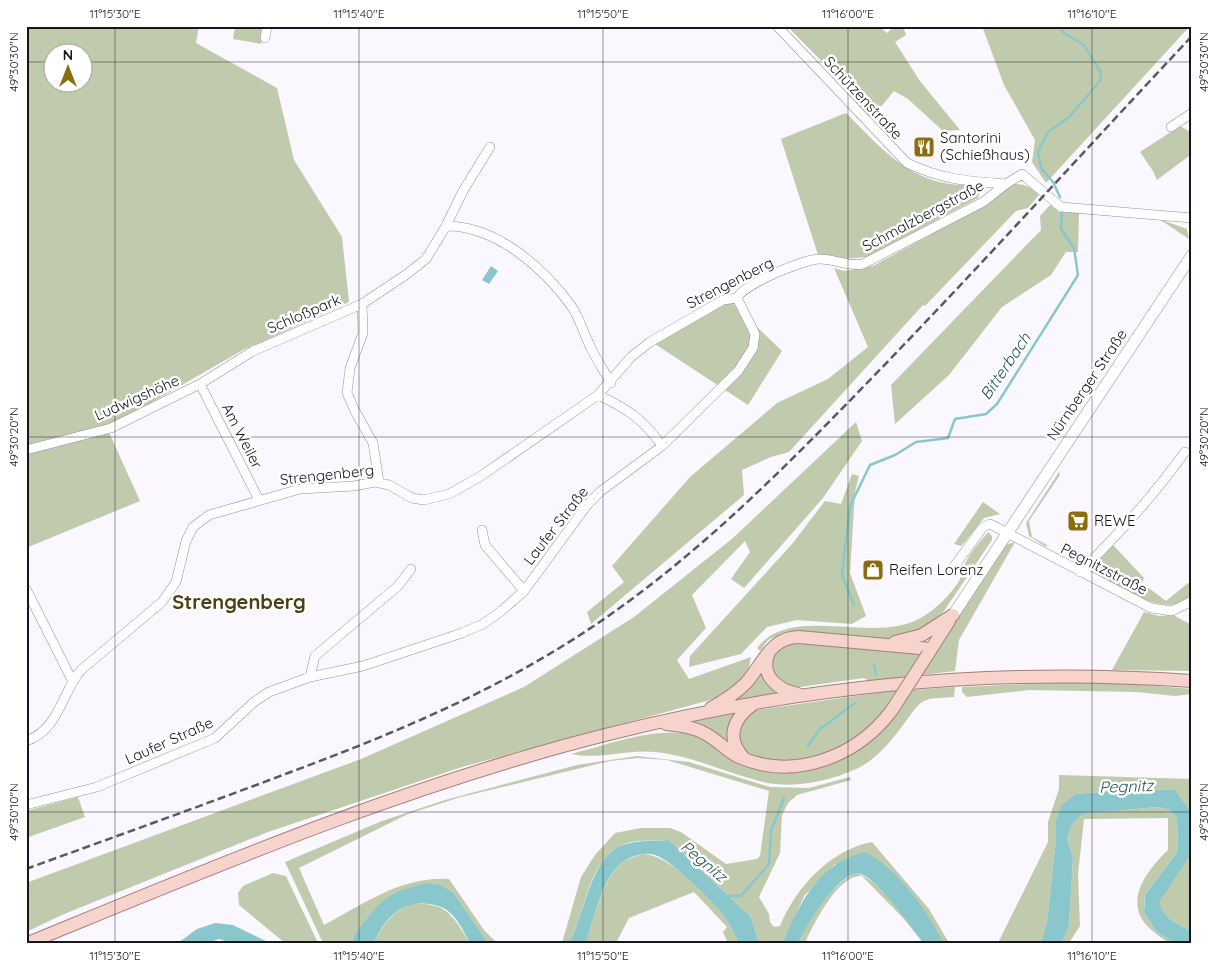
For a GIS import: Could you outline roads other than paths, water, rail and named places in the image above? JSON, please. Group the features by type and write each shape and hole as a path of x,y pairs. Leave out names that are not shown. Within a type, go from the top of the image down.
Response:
{"main road":[{"name":"Nürnberger Straße","path":"953,615 1192,255"},
{"path":"880,644 922,635 953,615"},
{"path":"656,722 698,730 745,759 783,766 822,761 841,754 866,739 892,710 953,615"},
{"path":"704,712 740,688 770,650 781,640 793,637 880,644 930,652"},
{"path":"770,650 766,663 772,681 782,690 808,695"},
{"path":"28,943 231,860 393,800 559,747 656,722 754,703 808,695 946,680 1083,676 1192,681"},
{"path":"745,759 734,744 734,726 743,712 754,703"}],"street":[{"path":"265,38 267,26"},
{"name":"Schützenstraße","path":"777,26 907,163 929,174 952,180 1006,184 1022,174 1060,207 1189,218"},
{"path":"1171,127 1192,113"},
{"path":"362,304 408,274 426,258 490,147"},
{"name":"Schmalzbergstraße","path":"822,259 852,266 863,264 983,202 1006,184"},
{"path":"1189,218 1192,226"},
{"path":"446,226 458,226 500,241 518,252 547,279 572,308 611,383"},
{"name":"Strengenberg","path":"26,741 40,734 52,721 65,701 72,680 96,656 162,602 173,589 186,541 198,522 209,514 300,489 379,482 412,498 424,500 449,494 481,476 598,395 611,383 631,358 650,342 723,300 737,298 746,287 805,261 822,259"},
{"name":"Laufer Straße","path":"26,805 96,787 216,738 254,702 269,692 310,677 363,666 462,633 483,624 524,591 587,505 601,491 662,446 738,371 753,348 754,328 737,298"},
{"name":"Schloßpark","path":"200,384 253,351 362,304 363,333 350,368 347,393 373,443 379,482"},
{"name":"Ludwigshöhe","path":"26,450 111,428 200,384"},
{"name":"Am Weiler","path":"200,384 259,500"},
{"path":"598,395 636,415 650,428 662,446"},
{"path":"1080,572 1104,549 1162,483 1185,452"},
{"path":"953,568 984,527 990,524 1007,532"},
{"name":"Laufer Straße","path":"482,530 485,545 524,591"},
{"name":"Pegnitzstraße","path":"1007,532 1080,572 1158,610 1172,611 1192,601"},
{"path":"310,677 315,656 398,586 411,569"},
{"path":"26,588 72,680"}],"water":[{"path":"491,266 498,271 489,284 482,280"},
{"path":"1137,789 1175,790 1192,813 1192,853 1159,902 1167,917 1192,931 1192,943 1173,942 1156,931 1144,912 1145,895 1178,851 1177,818 1170,810 1157,807 1083,814 1073,823 1067,838 1073,858 1069,926 1062,943 1041,943 1047,922 1056,839 1056,820 1061,806 1075,794"},
{"path":"669,840 751,917 759,943 739,943 724,916 692,882 663,859 655,855 646,854 636,856 619,865 603,891 586,943 569,943 590,888 603,861 623,845 634,842"},
{"path":"865,852 888,868 910,891 930,918 943,943 923,943 885,894 861,874 853,875 844,880 834,889 808,924 799,943 783,943 796,913 813,886 835,865 849,857"},
{"path":"429,883 439,884 453,892 488,943 470,943 452,914 442,907 420,904 402,908 395,913 383,926 374,943 352,943 354,936 363,924 385,900 402,890"},
{"path":"215,923 233,925 270,943 232,943 219,939 207,943 178,943 197,929"}],"waterway":[{"name":"Bitterbach","path":"1059,26 1064,33 1084,45 1101,73 1100,81 1069,117 1048,132 1038,152 1041,168 1053,182 1060,197"},
{"name":"Bitterbach","path":"854,605 842,575 850,506 870,465 895,455 916,442 948,438 955,419 986,414 997,404 1078,275 1074,248 1061,229 1062,212"},
{"name":"Bitterbach","path":"874,664 876,674"},
{"name":"Bitterbach","path":"808,746 820,729 855,703"},
{"name":"Bitterbach","path":"728,896 741,896 769,864 771,831 784,798"}],"railway":[{"path":"26,869 323,760 428,717 528,666 604,619 684,558 795,456 948,298 1192,36"}],"place":[{"name":"Santorini (Schießhaus)","path":"924,147"},
{"name":"REWE","path":"1078,521"},
{"name":"Reifen Lorenz","path":"873,570"}],"district":[{"name":"Strengenberg","path":"239,602"}],"water label":[{"name":"Pegnitz","path":"1126,786"},
{"name":"Pegnitz","path":"704,861"}]}
